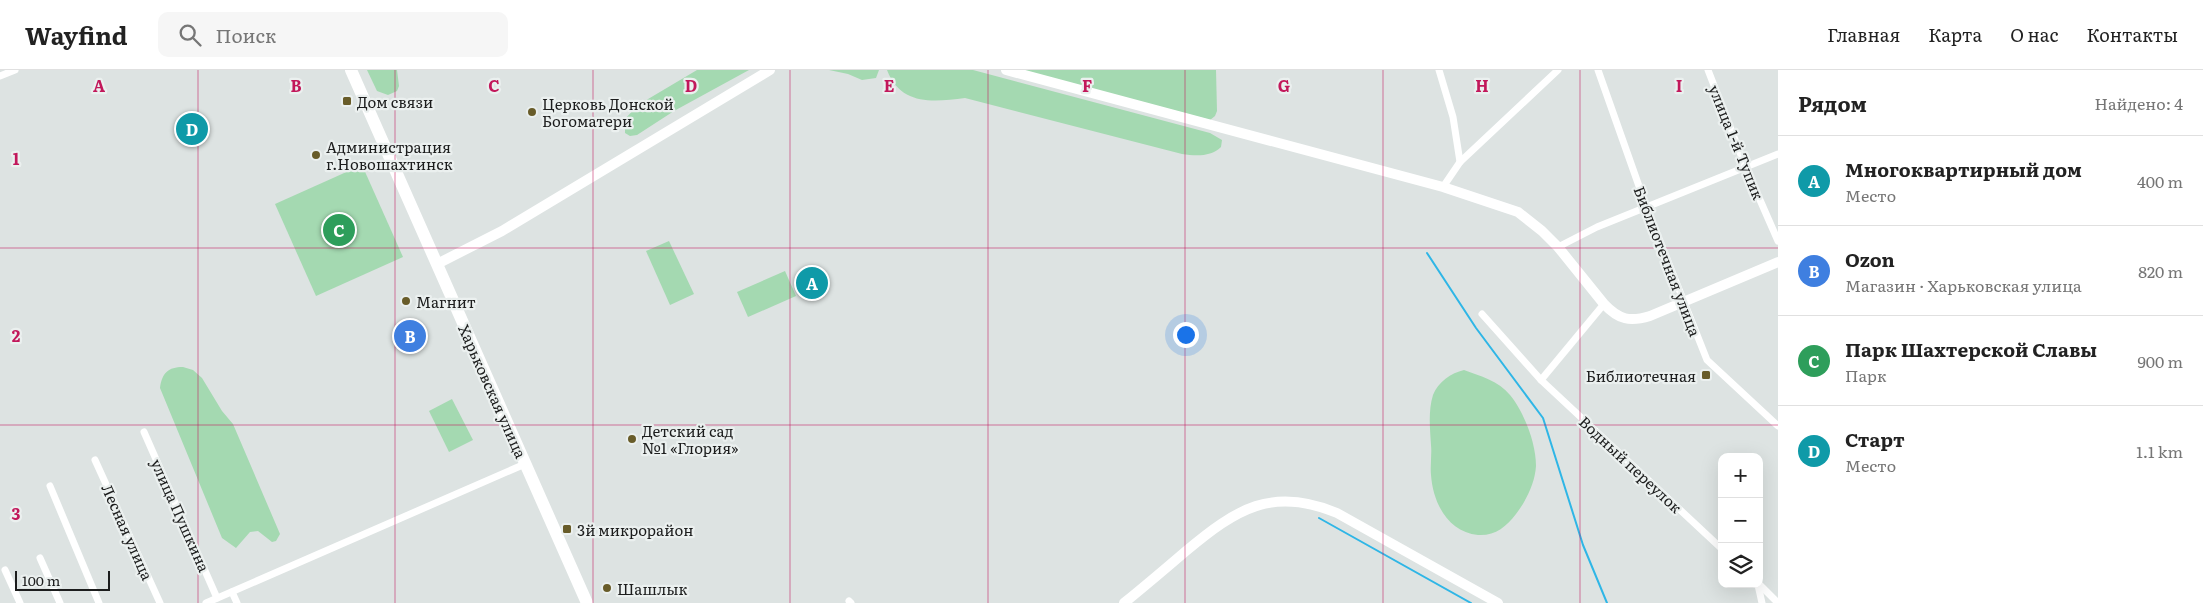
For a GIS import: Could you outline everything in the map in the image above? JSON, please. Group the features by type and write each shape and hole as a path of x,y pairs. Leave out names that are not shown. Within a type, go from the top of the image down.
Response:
{"highway":[{"name":"Харьковская улица","path":"351,70 587,603"}],"street":[{"path":"0,75 15,70"},
{"path":"438,264 510,226 770,70"},
{"path":"1006,70 1443,187 1518,212 1542,231 1558,247 1613,314 1623,319 1645,318 1778,262"},
{"path":"1439,70 1454,117 1460,162"},
{"path":"1443,187 1460,162 1558,70"},
{"name":"Библиотечная улица","path":"1598,70 1646,206 1697,339 1710,365 1778,426"},
{"name":"улица 1-й Тупик","path":"1708,70 1746,168 1778,241"},
{"path":"1558,247 1597,227 1646,206 1778,154"},
{"path":"1541,380 1604,304"},
{"name":"Водный переулок","path":"1482,314 1541,380 1718,545"},
{"name":"улица Пушкина","path":"144,432 217,598"},
{"name":"Лесная улица","path":"95,460 160,603"},
{"path":"206,603 525,464"},
{"path":"50,486 99,603"},
{"path":"1124,603 1220,524 1255,506 1288,500 1319,505 1337,513 1498,603"},
{"path":"40,558 60,603"},
{"path":"5,570 20,603"},
{"path":"1760,588 1762,603"},
{"path":"1763,588 1778,603"},
{"path":"232,592 236,603"}],"green space":[{"path":"367,70 397,70 399,86 397,91 388,95 377,91"},
{"path":"697,70 749,70 674,111 637,135 630,136 625,133 625,119 638,105"},
{"path":"829,70 879,70 876,78 862,80 848,74"},
{"path":"887,70 973,70 1210,133 1222,140 1221,147 1208,154 1182,154 965,98 919,99 909,96 901,90 893,82"},
{"path":"1021,70 1216,70 1217,111 1210,120"},
{"path":"362,165 403,257 316,296 275,204"},
{"path":"669,241 694,294 670,305 646,251"},
{"path":"785,271 796,296 748,317 737,292"},
{"path":"183,367 193,370 202,378 222,411 233,424 280,534 276,541 272,542 258,531 250,532 236,548 222,538 160,388 162,378 167,372 173,368"},
{"path":"1464,370 1483,377 1506,390 1520,410 1534,448 1536,466 1534,479 1520,509 1504,527 1484,535 1467,533 1450,522 1439,505 1432,485 1431,401 1438,386 1454,373"},
{"path":"452,399 473,440 449,452 429,411"}],"waterway":[{"path":"1427,253 1476,328 1543,418 1583,545 1607,603"},
{"path":"1319,518 1471,603"}],"place":[{"name":"Дом связи","path":"347,101"},
{"name":"Церковь Донской Богоматери","path":"532,112"},
{"name":"Старт","path":"192,129"},
{"name":"Администрация г.Новошахтинск","path":"316,155"},
{"name":"Парк Шахтерской Славы","path":"339,230"},
{"name":"Многоквартирный дом","path":"812,283"},
{"name":"Магнит","path":"406,301"},
{"name":"Ozon","path":"410,336"},
{"name":"Библиотечная","path":"1706,375"},
{"name":"Детский сад №1 «Глория»","path":"632,439"},
{"name":"3й микрорайон","path":"567,529"},
{"name":"Шашлык","path":"607,588"}]}
